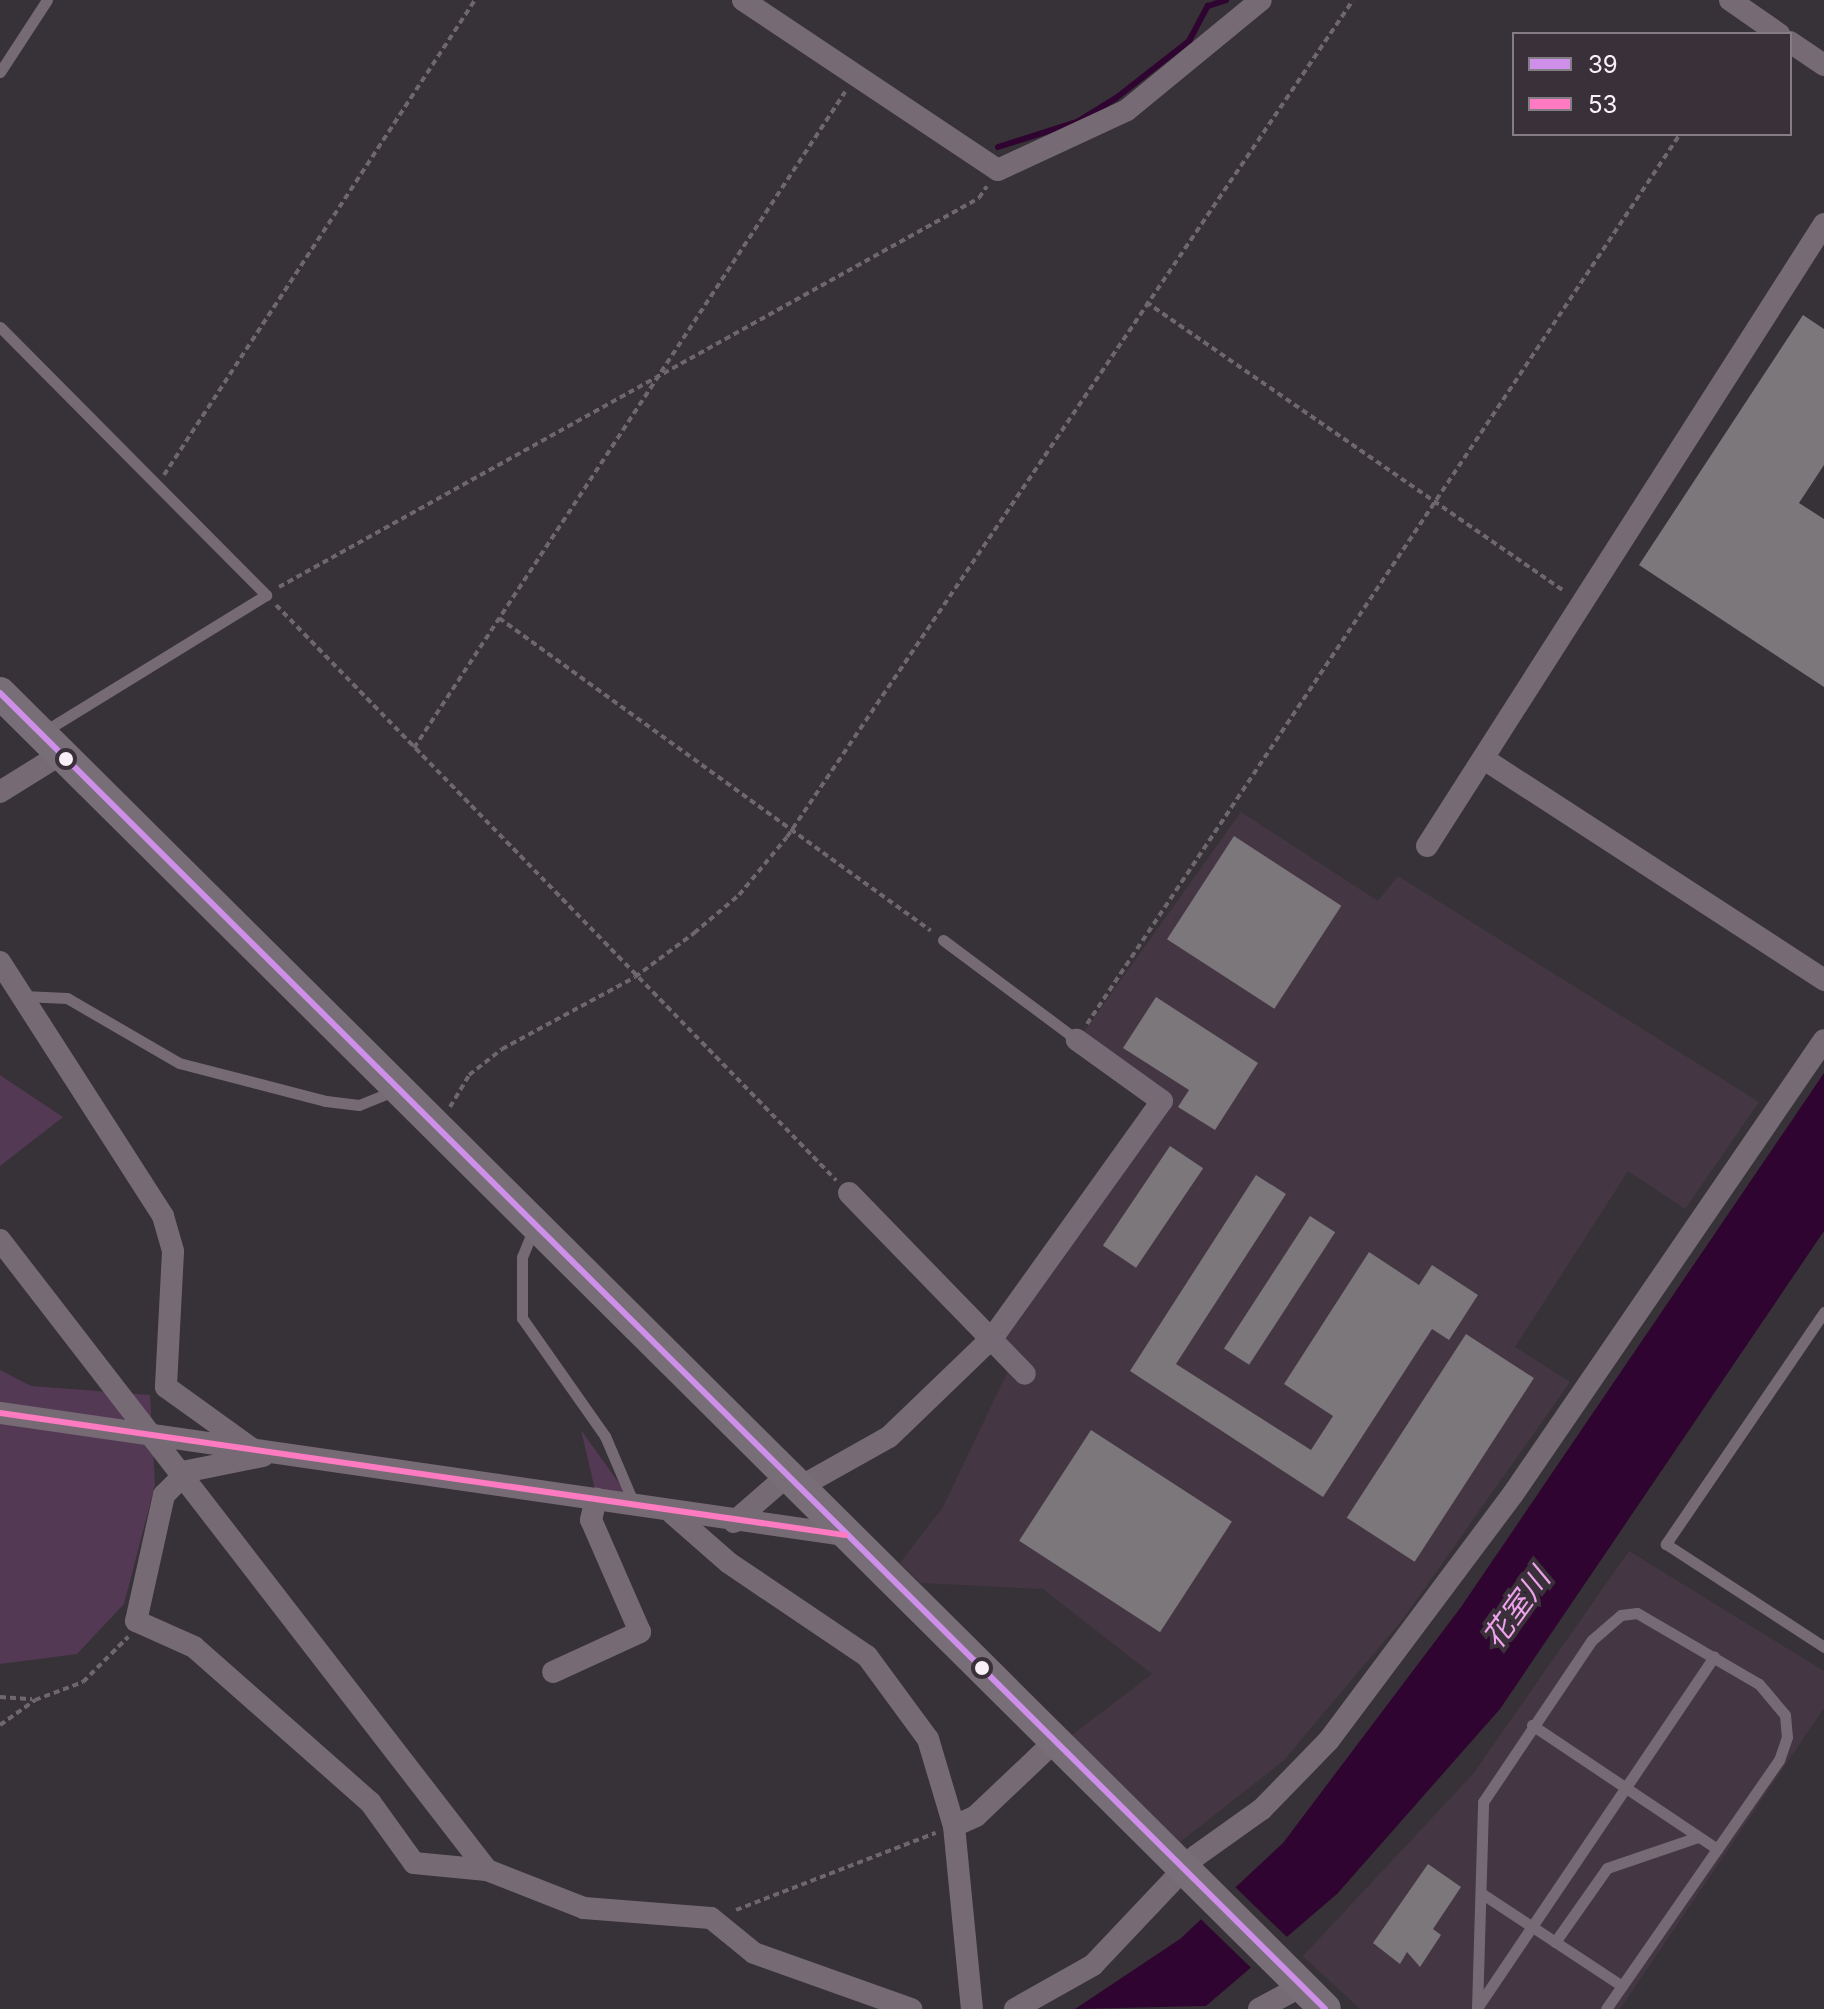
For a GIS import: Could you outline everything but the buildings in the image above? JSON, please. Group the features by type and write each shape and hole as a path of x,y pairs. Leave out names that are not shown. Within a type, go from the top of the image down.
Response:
{"street":[{"path":"743,0 853,80 998,170 1127,110 1261,0"},
{"path":"1730,0 1776,32"},
{"path":"1792,43 1824,65"},
{"path":"1427,846 1824,224"},
{"path":"0,693 536,1222 1189,1879 1325,2009"},
{"path":"0,792 51,744"},
{"path":"1484,759 1824,980"},
{"path":"0,962 163,1216 173,1252 166,1387 263,1456"},
{"path":"734,1522 792,1482 889,1437 993,1337 1162,1101 1077,1040"},
{"path":"1015,2009 1093,1965 1189,1879 1281,1793 1377,1680 1824,1040"},
{"path":"849,1193 993,1337 1025,1374"},
{"path":"0,1240 487,1870"},
{"path":"0,1413 263,1456 845,1535"},
{"path":"263,1456 183,1477 164,1495 136,1621 194,1647 370,1802 414,1863 487,1870 584,1908 711,1918 754,1953 911,2009"},
{"path":"553,1672 640,1632 591,1520 596,1499"},
{"path":"673,1514 887,1674 928,1739 954,1826 972,2009"},
{"path":"954,1826 976,1816 1053,1743"},
{"path":"1259,2009 1290,1978"}],"lane":[{"path":"0,72 47,0"},
{"path":"0,327 266,595 51,744"},
{"path":"943,940 1077,1040"},
{"path":"23,996 67,998 179,1063 326,1101 379,1101 400,1088"},
{"path":"536,1222 522,1257 522,1318 605,1436 634,1504"},
{"path":"1824,1312 1666,1544 1824,1647"},
{"path":"1477,2009 1483,1802 1592,1640 1621,1615 1654,1620 1774,1697 1787,1737 1779,1760 1606,2009"},
{"path":"1477,2009 1714,1657"},
{"path":"1532,1725 1717,1849"},
{"path":"1555,1942 1607,1868 1698,1837"},
{"path":"1481,1893 1622,1986"}],"path":[{"path":"158,484 475,0"},
{"path":"438,1126 469,1075 502,1049 635,977 739,895 793,828 1353,0"},
{"path":"414,748 853,80"},
{"path":"1077,1040 1679,136"},
{"path":"849,1193 635,977 266,595 660,370 979,198 998,170"},
{"path":"1146,302 1433,505 1580,602"},
{"path":"499,618 793,828 943,940"},
{"path":"0,1725 35,1700 83,1682 121,1650 136,1621"},
{"path":"0,1697 35,1700"},
{"path":"711,1918 954,1826"}],"shaded area":[{"path":"1241,812 1378,901 1398,876 1759,1102 1685,1209 1628,1171 1515,1347 1570,1382 1403,1619 1283,1761 1180,1842 1068,1738 1152,1674 1043,1589 921,1583 900,1563 943,1507 1007,1373 998,1333 1159,1099 1083,1033"},
{"path":"0,1075 63,1117 0,1166"},
{"path":"0,1370 31,1386 150,1395 155,1485 124,1604 77,1654 0,1664"},
{"path":"581,1430 634,1504 596,1494"},
{"path":"1629,1551 1824,1671 1824,1708 1620,2009 1360,2009 1303,1956 1473,1774"}],"water":[{"name":"花室川","path":"1824,1073 1824,1231 1500,1709 1337,1894 1206,2006 1075,2009 1180,1939 1283,1843 1461,1607"}],"pier":[{"path":"1232,1884 1290,1940 1257,1973 1199,1918"}],"waterway":[{"path":"998,147 1077,122 1116,98 1189,41 1208,6 1226,0"}],"transit line":[{"name":"39","path":"0,693 1325,2009"},
{"name":"53","path":"0,1413 845,1535"}]}
